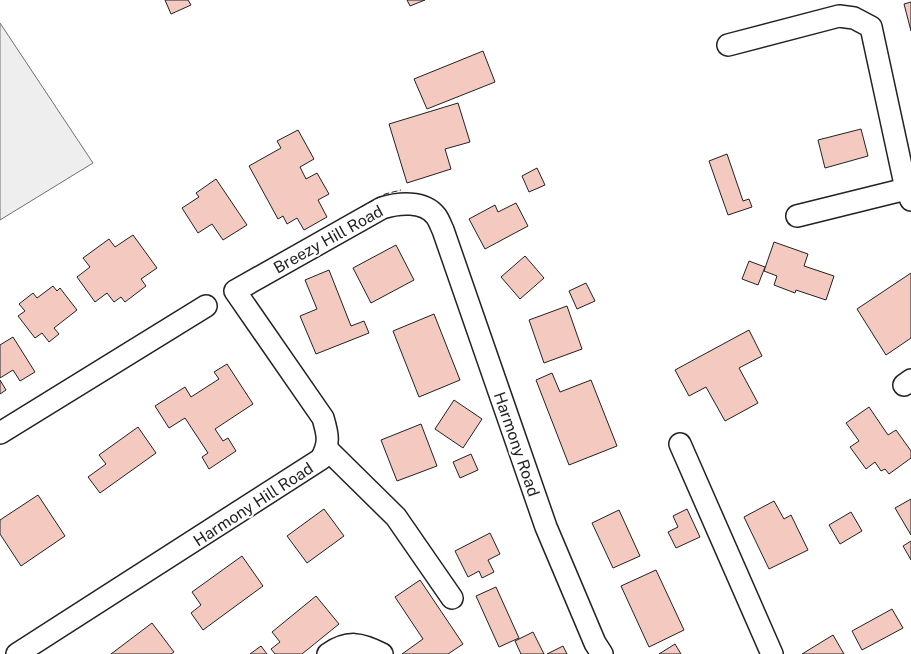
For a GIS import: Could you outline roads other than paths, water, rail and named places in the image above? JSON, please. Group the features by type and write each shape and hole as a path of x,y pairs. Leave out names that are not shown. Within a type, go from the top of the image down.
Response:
{"street":[{"path":"728,44 839,16 854,18 871,27 908,194 797,216"},
{"name":"Breezy Hill Road","path":"235,291 382,208 396,204 421,206 435,214 443,230"},
{"name":"Harmony Road","path":"443,230 546,528 595,643 602,654"},
{"name":"Harmony Hill Road","path":"28,651 304,472 321,459 327,449 328,434 323,418 235,291"},
{"path":"0,433 206,306"},
{"path":"680,444 772,654"},
{"path":"327,449 396,517 452,598"},
{"path":"328,654 337,648 357,643 368,646 382,654"}]}
